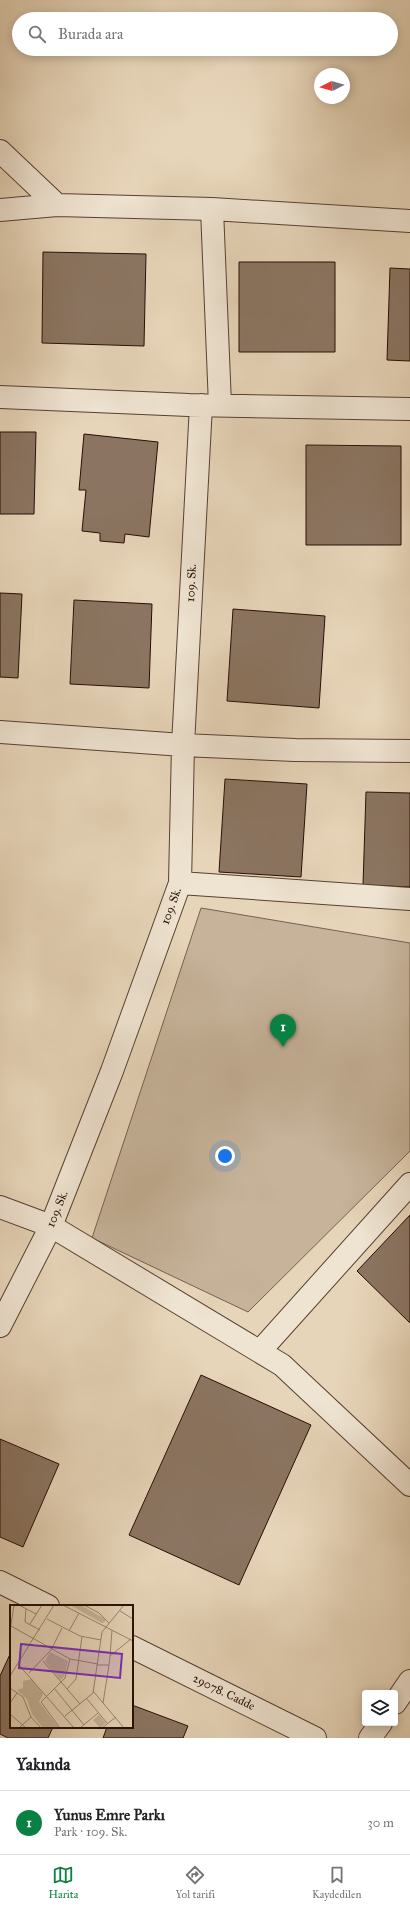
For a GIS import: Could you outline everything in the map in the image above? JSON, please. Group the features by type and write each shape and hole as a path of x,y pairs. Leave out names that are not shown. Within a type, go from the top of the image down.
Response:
{"street":[{"path":"0,151 57,205"},
{"path":"0,210 57,205 212,209 410,221"},
{"name":"109. Sk.","path":"0,1326 51,1226 112,1071 180,883 183,746 210,405 212,209"},
{"path":"0,397 210,405 410,409"},
{"path":"0,732 183,746 295,750 410,751"},
{"path":"180,883 410,899"},
{"path":"260,1351 410,1184"},
{"path":"0,1207 51,1226 282,1365 410,1484"},
{"path":"0,1582 46,1605"},
{"name":"29078. Cadde","path":"133,1647 315,1738"},
{"path":"398,1699 410,1681"},
{"path":"370,1738 379,1726"}],"shaded area":[{"path":"201,908 410,943 410,1151 248,1312 92,1238"}],"building":[{"path":"43,252 146,254 144,346 42,343"},
{"path":"239,262 335,262 335,352 239,352"},
{"path":"390,268 410,269 410,361 387,360"},
{"path":"0,432 36,432 34,514 0,514"},
{"path":"84,434 158,442 149,537 125,534 124,543 100,541 100,533 82,531 86,490 79,490"},
{"path":"306,445 401,446 401,545 306,545"},
{"path":"0,593 22,594 18,678 0,677"},
{"path":"74,600 152,604 149,688 70,684"},
{"path":"233,609 325,616 319,708 227,701"},
{"path":"225,779 307,784 301,877 219,872"},
{"path":"366,792 410,793 410,887 363,885"},
{"path":"410,1215 410,1323 357,1271"},
{"path":"201,1375 311,1425 239,1585 129,1535"},
{"path":"0,1439 59,1464 23,1547 0,1537"},
{"path":"10,1654 10,1728 53,1728 48,1738 8,1738 0,1734 0,1676"},
{"path":"133,1705 188,1726 183,1738 103,1738 107,1728 133,1728"}],"place":[{"name":"Yunus Emre Parkı","path":"283,1047"}]}
